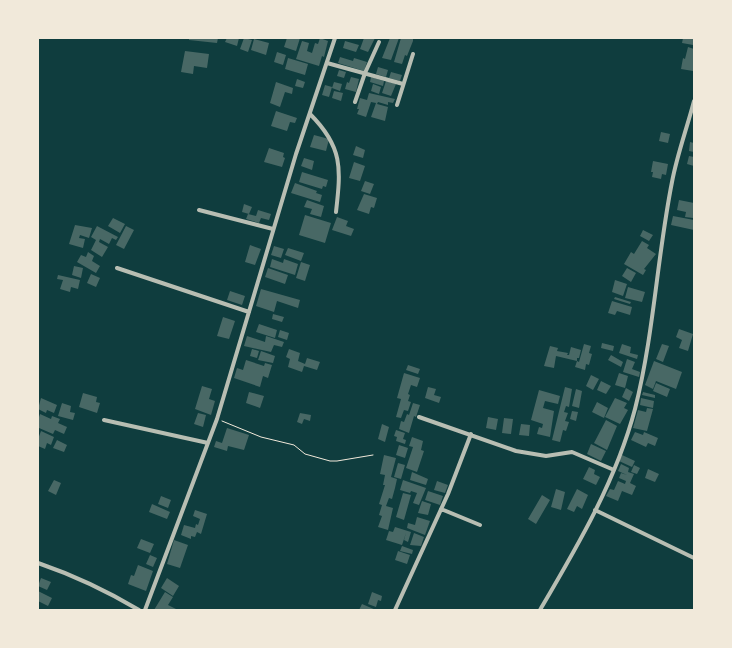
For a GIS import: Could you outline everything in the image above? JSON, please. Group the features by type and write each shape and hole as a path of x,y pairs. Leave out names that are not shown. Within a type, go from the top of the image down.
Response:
{"street":[{"path":"145,610 217,419 273,229 334,38"},
{"path":"355,102 379,42"},
{"path":"398,105 413,54"},
{"path":"327,63 403,84"},
{"path":"540,610 596,510 614,470 635,410 650,338 672,180 694,102"},
{"path":"310,114 325,129 336,152 340,174 336,212"},
{"path":"199,210 273,229"},
{"path":"117,268 249,312"},
{"path":"419,417 516,451 546,456 565,452 577,453 614,470"},
{"path":"104,420 208,443"},
{"path":"395,610 441,509 471,434"},
{"path":"441,509 480,526"},
{"path":"596,510 694,558"},
{"path":"38,564 53,568 114,595 139,610"}],"path":[{"path":"217,419 261,437 297,446 305,454 330,461 373,455"}],"building":[{"path":"189,38 218,38 217,43 189,40"},
{"path":"227,38 239,38 237,46 225,42"},
{"path":"244,38 252,40 248,52 240,49"},
{"path":"287,38 300,38 296,51 284,47"},
{"path":"320,38 328,41 324,57 322,56 319,66 296,59 302,41 309,43 307,51 312,53 315,43 318,44"},
{"path":"364,38 375,38 368,52 360,49"},
{"path":"390,38 399,38 391,60 382,58"},
{"path":"401,38 413,38 402,64 394,62"},
{"path":"683,38 694,39 693,45 682,43"},
{"path":"254,39 269,43 266,55 251,50"},
{"path":"345,41 359,45 356,52 343,48"},
{"path":"688,47 694,49 693,71 681,69"},
{"path":"185,51 209,54 207,68 194,66 193,74 181,72"},
{"path":"277,52 286,55 283,65 274,62"},
{"path":"340,57 353,61 354,58 367,62 364,71 338,63"},
{"path":"288,58 308,64 305,75 285,69"},
{"path":"378,67 388,70 386,77 376,74"},
{"path":"339,70 346,72 344,78 337,76"},
{"path":"391,72 402,75 400,81 389,78"},
{"path":"351,77 359,79 356,92 345,89"},
{"path":"371,77 384,81 383,86 370,82"},
{"path":"297,79 305,82 303,88 295,86"},
{"path":"386,81 396,84 391,96 382,93"},
{"path":"276,82 293,88 292,94 285,92 280,107 270,103"},
{"path":"334,82 342,84 340,91 332,88"},
{"path":"373,84 381,87 379,94 371,91"},
{"path":"325,85 332,87 329,97 322,95"},
{"path":"334,91 343,93 341,101 332,98"},
{"path":"369,93 395,99 393,103 388,102 388,105 378,102 377,104 388,107 385,121 371,117 376,103 371,102 366,117 357,114 360,98 367,100"},
{"path":"276,111 297,118 295,123 290,122 287,131 271,126"},
{"path":"661,132 670,134 668,143 659,141"},
{"path":"314,135 329,139 326,151 310,147"},
{"path":"690,142 694,143 694,152 689,151"},
{"path":"356,146 365,150 363,158 353,155"},
{"path":"269,148 284,153 283,157 285,158 282,167 264,162"},
{"path":"689,156 694,157 694,166 687,164"},
{"path":"304,158 314,161 312,170 301,166"},
{"path":"653,161 668,164 666,175 662,174 661,179 652,177"},
{"path":"354,162 365,166 360,181 349,178"},
{"path":"302,172 328,180 326,187 323,186 322,189 299,182"},
{"path":"365,181 374,184 370,194 361,191"},
{"path":"295,183 317,191 316,193 322,195 320,202 291,193"},
{"path":"364,194 377,198 374,208 371,207 369,214 357,210"},
{"path":"307,200 324,206 321,217 310,214 312,209 304,207"},
{"path":"679,200 694,203 693,218 685,217 686,212 677,210"},
{"path":"244,204 252,207 249,214 242,212"},
{"path":"258,210 271,214 269,220 261,218 259,223 246,219 248,214 256,216"},
{"path":"305,215 331,223 325,243 299,235"},
{"path":"673,216 694,220 694,230 671,225"},
{"path":"337,217 348,221 346,226 354,229 351,236 332,230"},
{"path":"113,218 125,224 120,233 108,226"},
{"path":"75,225 92,228 89,238 80,235 79,238 85,239 83,248 69,244"},
{"path":"97,226 118,237 116,240 112,238 109,244 100,239 99,242 108,247 102,257 91,250 96,240 91,237"},
{"path":"126,226 134,230 124,249 116,245"},
{"path":"643,230 653,235 649,241 640,236"},
{"path":"642,241 649,245 647,248 656,254 644,269 646,270 643,275 624,264 631,252 634,254"},
{"path":"250,245 261,249 255,265 245,262"},
{"path":"274,246 284,249 281,258 271,255"},
{"path":"288,248 304,253 301,261 285,255"},
{"path":"88,252 94,256 92,261 100,266 96,273 77,262 81,255 86,257"},
{"path":"272,259 283,263 284,259 298,264 295,275 270,267"},
{"path":"301,262 310,265 305,281 296,278"},
{"path":"74,266 83,268 81,278 72,275"},
{"path":"268,268 288,275 285,284 265,277"},
{"path":"627,268 636,273 631,282 622,276"},
{"path":"91,274 100,278 96,287 87,283"},
{"path":"58,275 80,280 78,289 71,287 70,292 60,289 63,280 57,279"},
{"path":"615,280 627,284 623,296 612,292"},
{"path":"628,287 645,292 642,302 625,298"},
{"path":"261,289 300,300 298,308 277,301 274,312 256,306"},
{"path":"230,291 245,296 242,305 227,300"},
{"path":"615,297 631,302 630,304 614,299"},
{"path":"612,301 632,307 630,315 617,311 615,315 608,313"},
{"path":"273,314 284,317 282,322 272,319"},
{"path":"223,317 235,321 229,339 217,336"},
{"path":"259,324 277,330 275,338 256,332"},
{"path":"679,329 693,334 688,351 679,348 682,340 676,337"},
{"path":"280,330 289,333 287,340 278,337"},
{"path":"247,336 265,342 266,336 284,342 282,347 274,345 271,352 244,346"},
{"path":"602,343 614,346 613,351 601,348"},
{"path":"584,344 591,346 589,353 592,354 589,365 586,364 585,370 575,367 577,361 579,362"},
{"path":"622,344 631,347 630,353 638,355 637,359 619,353"},
{"path":"662,344 669,346 663,362 656,359"},
{"path":"550,346 558,348 557,351 568,353 567,355 569,355 571,347 581,350 579,358 577,358 577,361 556,356 554,368 544,366"},
{"path":"252,349 259,351 257,358 250,356"},
{"path":"289,349 300,353 298,361 305,364 307,358 320,362 317,370 304,366 302,372 288,367 290,359 286,357"},
{"path":"261,351 275,356 273,363 258,360"},
{"path":"611,355 623,362 621,367 608,360"},
{"path":"627,359 635,362 632,369 640,372 639,377 623,372"},
{"path":"246,360 264,366 265,363 272,365 268,378 263,376 260,387 234,378 237,368 243,370"},
{"path":"654,361 682,372 676,389 656,381 653,389 645,385"},
{"path":"408,365 420,369 418,374 406,370"},
{"path":"404,373 420,378 417,387 411,385 408,401 411,402 408,411 404,410 401,418 396,417 401,399 397,398"},
{"path":"619,373 628,376 625,388 615,385"},
{"path":"591,375 599,379 593,390 586,386"},
{"path":"601,381 611,386 606,394 597,390"},
{"path":"656,383 670,389 667,397 653,391"},
{"path":"202,386 212,389 209,399 215,401 211,415 195,409"},
{"path":"428,387 436,389 434,395 441,397 439,403 425,398"},
{"path":"565,387 572,389 569,407 566,406 564,412 568,413 565,421 569,422 566,431 563,430 560,442 552,440"},
{"path":"626,388 633,392 629,401 622,397"},
{"path":"576,389 582,391 579,408 572,406"},
{"path":"539,390 560,396 558,404 545,401 543,408 554,411 550,437 537,434 539,427 542,428 543,424 531,420"},
{"path":"249,392 264,396 260,408 246,403"},
{"path":"643,392 655,395 655,398 642,395"},
{"path":"83,393 97,397 96,402 100,403 97,413 79,407"},
{"path":"41,398 57,405 54,413 47,410 46,413 38,409"},
{"path":"615,398 627,403 624,408 628,410 620,424 605,417"},
{"path":"641,398 654,401 653,408 640,405"},
{"path":"597,402 608,408 604,418 592,412"},
{"path":"62,403 71,406 70,412 75,413 73,420 58,416"},
{"path":"413,403 420,405 416,417 414,416 409,433 399,429 401,421 404,422 407,414 409,415"},
{"path":"647,408 653,409 647,431 633,428 638,410 646,412"},
{"path":"572,411 578,412 576,421 570,419"},
{"path":"198,413 206,415 203,427 194,424"},
{"path":"300,413 311,415 310,421 304,419 302,424 297,422"},
{"path":"40,414 51,419 52,416 60,419 58,423 67,427 64,434 55,430 53,434 39,428 38,433"},
{"path":"488,417 498,419 496,430 486,428"},
{"path":"504,418 513,419 511,434 502,433"},
{"path":"606,420 617,426 607,450 594,443"},
{"path":"382,424 389,427 385,442 378,439"},
{"path":"521,424 530,425 529,436 519,435"},
{"path":"227,428 249,435 244,450 228,446 227,451 214,447 216,441 222,443"},
{"path":"396,430 405,433 403,439 406,440 405,444 396,441 397,437 394,436"},
{"path":"41,431 54,437 51,445 47,443 45,449 38,446"},
{"path":"635,432 643,435 644,432 658,438 655,446 648,443 646,447 631,440"},
{"path":"412,437 423,441 421,450 424,451 417,472 406,468 413,447 409,446"},
{"path":"57,440 67,445 64,452 53,448"},
{"path":"591,444 606,451 601,461 587,454"},
{"path":"399,445 408,448 405,458 396,455"},
{"path":"384,455 396,458 391,477 397,479 392,499 389,498 386,506 393,508 388,530 378,527 382,516 379,515 382,505 379,504 385,485 383,485 385,475 380,474"},
{"path":"622,455 635,461 632,467 619,461"},
{"path":"398,463 405,465 401,479 394,477"},
{"path":"621,464 629,468 628,472 634,474 630,483 636,486 632,495 622,491 618,501 606,496 610,489 614,490 618,481 625,484 626,481 619,478 621,473 627,475 618,471"},
{"path":"634,465 640,468 637,474 631,472"},
{"path":"589,467 595,470 594,474 600,477 596,485 583,479"},
{"path":"648,469 659,474 655,482 645,478"},
{"path":"412,472 428,479 426,485 410,480"},
{"path":"54,480 61,483 56,495 48,491"},
{"path":"403,480 426,488 419,505 413,503 417,493 400,490"},
{"path":"437,481 448,485 445,493 434,490"},
{"path":"556,489 565,492 561,510 551,507"},
{"path":"577,489 588,495 582,509 577,506 574,512 567,509"},
{"path":"428,491 443,496 440,505 425,500"},
{"path":"403,493 411,495 404,520 396,517"},
{"path":"542,495 550,500 536,524 528,519"},
{"path":"161,496 171,500 168,508 158,504"},
{"path":"422,501 431,504 428,515 418,513"},
{"path":"152,504 170,512 167,519 149,512"},
{"path":"195,510 207,514 201,534 197,532 195,537 191,536 191,539 181,535 184,525 195,528 196,524 198,525 200,519 193,516"},
{"path":"417,517 430,521 425,535 407,528 408,523 415,525"},
{"path":"395,527 411,532 408,542 404,540 406,533 402,545 386,540 389,531 393,532"},
{"path":"414,533 424,537 421,546 410,545"},
{"path":"141,539 154,544 150,553 137,548"},
{"path":"174,540 188,545 180,568 167,564"},
{"path":"402,546 413,550 412,554 400,551"},
{"path":"398,551 410,555 407,564 395,560"},
{"path":"150,555 157,558 153,567 146,564"},
{"path":"138,565 153,571 146,591 128,584 131,575 134,576"},
{"path":"41,578 51,582 47,590 38,586"},
{"path":"167,578 179,586 173,596 161,588"},
{"path":"38,591 52,598 48,606 38,601"},
{"path":"165,592 173,597 168,605 176,609 154,610"},
{"path":"372,592 382,596 381,601 378,600 376,607 368,604"},
{"path":"362,604 376,610 359,610"}]}
